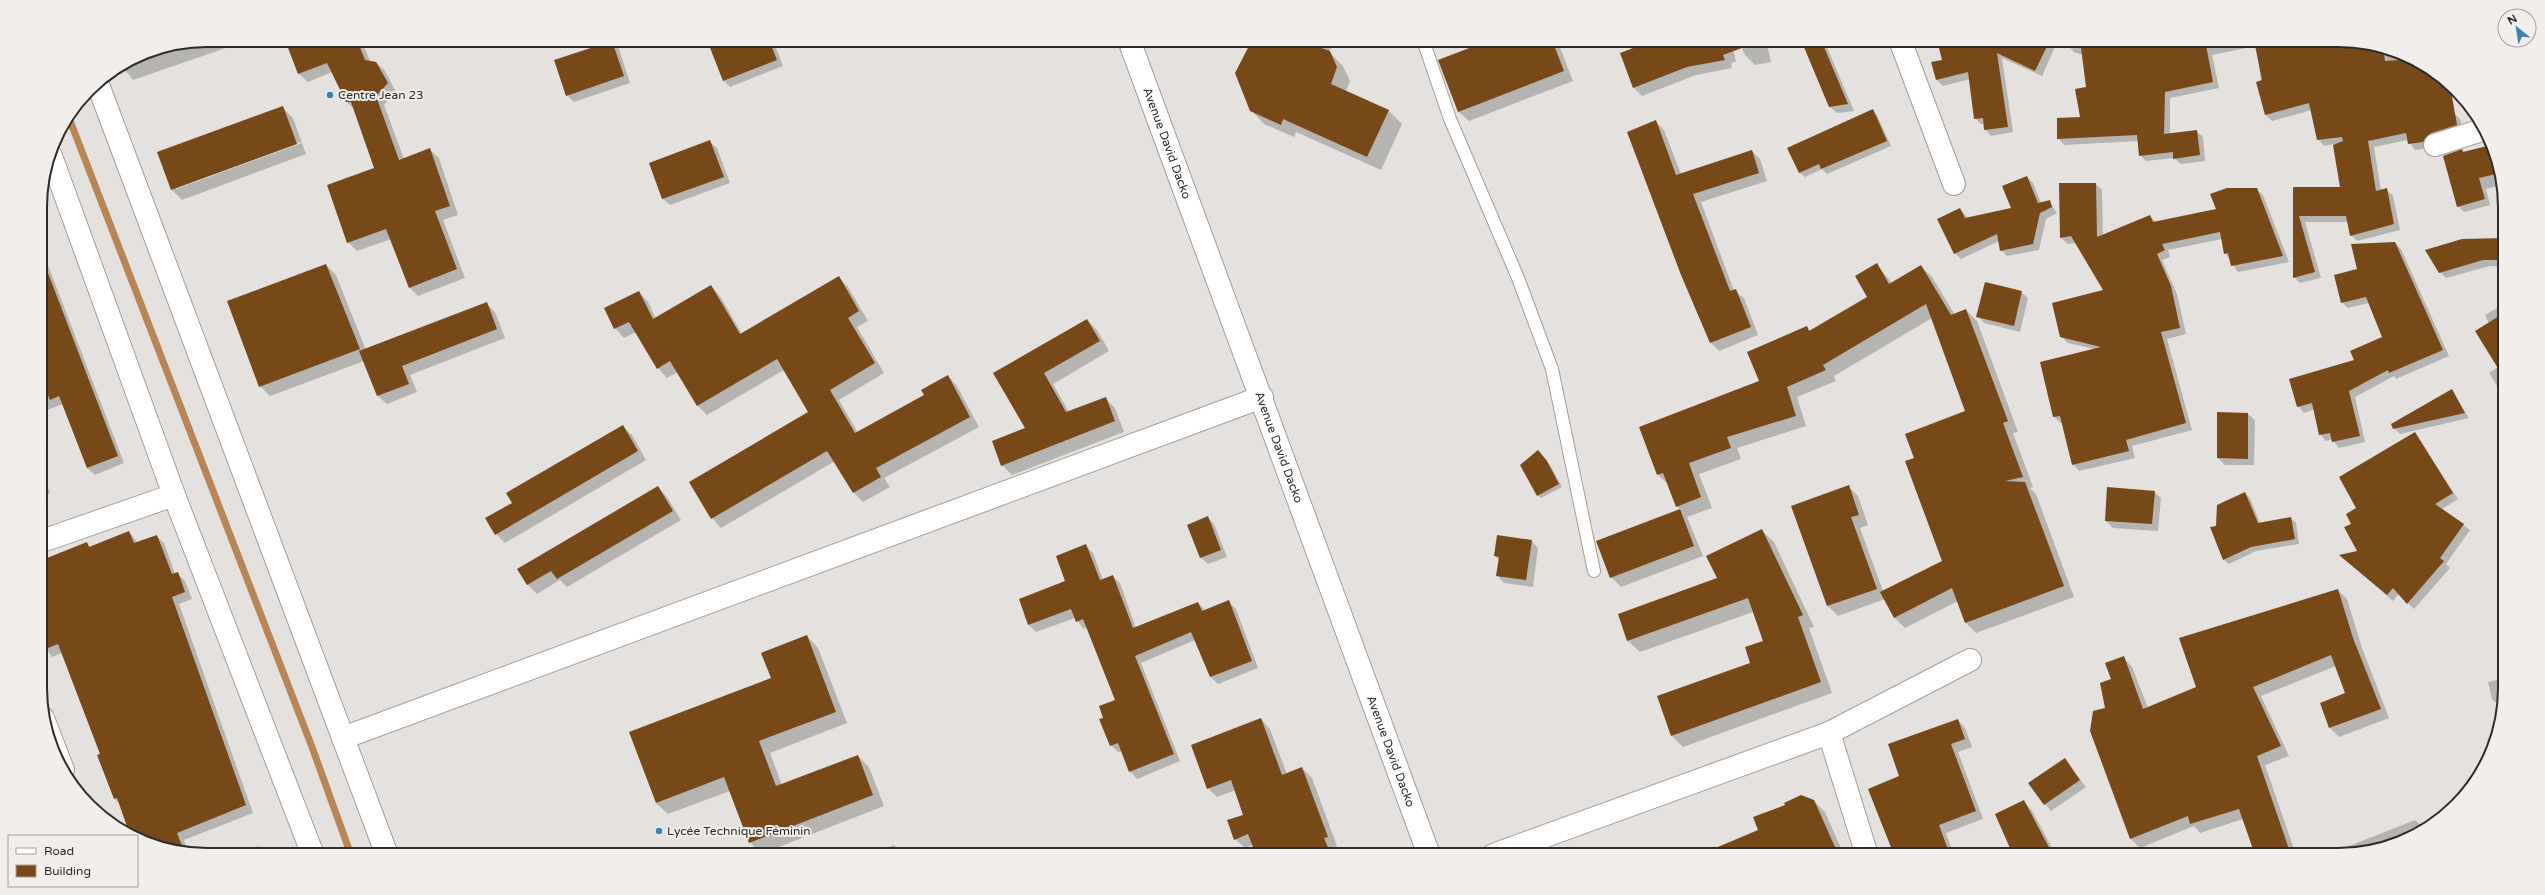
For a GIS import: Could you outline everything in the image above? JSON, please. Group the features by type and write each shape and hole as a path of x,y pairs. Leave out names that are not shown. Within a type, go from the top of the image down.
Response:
{"street":[{"name":"Avenue David Dacko","path":"1132,47 1262,397 1426,848"},
{"path":"1903,47 1954,184"},
{"path":"99,90 384,848"},
{"path":"2435,145 2479,131"},
{"path":"53,163 174,495 310,848"},
{"path":"343,738 1262,397"},
{"path":"47,539 174,495"},
{"path":"1512,848 1829,733 1970,660"},
{"path":"1829,733 1865,848"}],"lane":[{"path":"1425,47 1450,119 1518,278 1552,369 1594,571"}],"building":[{"path":"288,47 360,47 365,60 376,62 388,83 376,96 399,160 430,148 450,206 435,211 457,269 409,288 386,229 347,243 327,185 374,168 351,102 346,102 327,63 298,74"},
{"path":"594,47 614,47 624,76 566,96 554,60"},
{"path":"710,47 772,47 777,60 723,81"},
{"path":"1248,47 1319,47 1330,51 1337,67 1331,84 1389,110 1367,157 1283,119 1281,125 1250,111 1235,73"},
{"path":"1472,47 1555,47 1564,71 1458,112 1438,60"},
{"path":"1636,47 1745,47 1723,55 1725,60 1687,67 1633,88 1620,53"},
{"path":"1804,47 1824,47 1848,104 1829,107"},
{"path":"1939,47 2047,47 2035,71 1997,53 2008,127 1984,130 1983,118 1974,119 1968,72 1936,80 1931,62 1942,60"},
{"path":"2081,47 2206,47 2213,82 2165,92 2164,134 2197,130 2200,155 2173,159 2173,152 2139,156 2137,135 2057,139 2057,118 2080,117 2075,89 2086,87"},
{"path":"2255,47 2348,47 2379,52 2384,54 2385,61 2401,60 2418,68 2451,94 2457,125 2431,133 2423,142 2408,144 2406,133 2368,141 2376,191 2387,188 2394,224 2350,236 2346,216 2299,216 2315,272 2293,278 2293,187 2340,187 2333,145 2343,141 2342,137 2317,140 2309,103 2265,115 2256,82 2262,80"},
{"path":"283,106 297,144 171,190 157,152"},
{"path":"1873,109 1887,141 1821,169 1819,164 1799,173 1787,148"},
{"path":"1656,120 1676,175 1752,150 1759,173 1693,194 1730,291 1736,289 1751,327 1710,343 1681,275 1627,132"},
{"path":"710,140 724,177 662,199 649,163"},
{"path":"2486,146 2495,174 2479,178 2485,199 2457,207 2443,156 2462,149 2463,152"},
{"path":"2027,176 2038,203 2050,200 2052,207 2040,213 2033,244 2000,251 1997,234 1954,254 1937,219 1960,208 1965,218 2011,208 2002,186"},
{"path":"2059,183 2096,183 2097,237 2150,215 2153,222 2216,209 2210,194 2227,188 2257,188 2283,256 2231,266 2228,253 2224,254 2220,232 2162,244 2165,250 2157,254 2171,286 2180,328 2161,332 2186,423 2126,440 2129,451 2072,465 2060,416 2053,417 2040,362 2101,347 2060,337 2052,303 2103,290 2071,236 2060,238"},
{"path":"2498,238 2498,260 2483,260 2439,273 2425,250 2462,239"},
{"path":"2395,242 2443,350 2389,373 2388,370 2349,391 2360,436 2332,442 2330,433 2319,435 2312,403 2297,407 2289,379 2354,360 2350,351 2382,337 2366,297 2341,303 2334,275 2357,269 2351,244"},
{"path":"1877,263 1889,284 1921,265 1951,315 1966,309 2008,421 2003,423 2023,477 2005,481 2025,482 2064,586 1965,623 1952,588 1894,618 1880,592 1942,561 1905,461 1914,458 1905,434 1965,411 1926,304 1823,365 1826,370 1787,387 1796,416 1727,437 1731,448 1689,463 1701,497 1676,507 1663,473 1657,475 1639,427 1759,381 1747,352 1807,326 1809,331 1867,297 1855,276"},
{"path":"326,264 360,349 259,387 227,301"},
{"path":"47,270 118,456 87,468 59,396 50,400 47,393"},
{"path":"839,276 859,311 848,318 875,363 830,390 855,433 924,395 921,390 948,375 970,417 876,468 881,477 853,493 827,451 711,519 689,482 808,412 777,359 697,406 670,361 657,369 629,322 614,329 604,308 639,291 653,319 711,285 740,334"},
{"path":"1985,282 2022,291 2014,326 1976,317"},
{"path":"487,302 497,329 402,366 409,384 377,396 359,351"},
{"path":"2498,317 2498,368 2475,331"},
{"path":"1087,319 1100,341 1044,373 1066,412 1106,397 1115,421 1001,466 992,441 1025,428 993,373"},
{"path":"2452,389 2465,413 2393,429 2391,424"},
{"path":"2217,412 2248,413 2248,459 2217,458"},
{"path":"623,425 638,451 495,535 485,518 512,503 506,493"},
{"path":"2415,432 2453,493 2435,504 2464,524 2440,558 2444,561 2407,604 2393,588 2387,595 2339,555 2357,551 2344,527 2351,524 2346,514 2356,508 2339,477"},
{"path":"1538,450 1547,461 1559,484 1537,496 1520,465"},
{"path":"1849,485 1859,515 1851,517 1877,589 1827,606 1791,506"},
{"path":"658,486 673,511 557,579 551,571 527,585 517,569"},
{"path":"2107,487 2155,491 2152,524 2105,521"},
{"path":"2245,492 2258,523 2291,517 2295,539 2251,547 2223,560 2210,527 2216,526 2217,505"},
{"path":"1680,509 1694,546 1610,578 1596,541"},
{"path":"1208,516 1221,550 1200,558 1187,525"},
{"path":"1762,529 1803,615 1798,617 1821,682 1671,736 1657,696 1750,663 1745,647 1763,641 1748,598 1627,641 1618,614 1717,578 1706,556"},
{"path":"129,531 134,543 157,535 172,574 178,572 185,592 172,597 246,805 177,833 182,846 166,843 127,827 117,798 114,799 97,755 100,754 58,644 47,648 47,558 87,542 89,547"},
{"path":"1497,535 1532,540 1526,580 1496,576 1499,557 1494,556"},
{"path":"1086,544 1100,580 1113,575 1133,628 1198,602 1202,611 1229,600 1252,661 1210,677 1191,632 1135,656 1174,754 1129,772 1118,743 1110,746 1099,719 1103,718 1099,706 1115,700 1083,619 1076,622 1071,609 1028,625 1019,599 1065,581 1056,556"},
{"path":"2338,589 2353,638 2381,709 2329,728 2320,703 2345,693 2331,655 2253,687 2281,746 2257,756 2289,848 2253,848 2239,809 2190,824 2188,816 2130,839 2090,731 2093,711 2105,708 2100,683 2111,679 2105,663 2124,656 2143,709 2196,687 2179,638"},
{"path":"807,635 836,712 759,741 776,786 858,755 873,795 749,843 724,777 656,803 629,732 771,678 761,653"},
{"path":"1261,718 1282,775 1302,767 1328,837 1324,838 1328,848 1253,848 1248,834 1234,840 1227,820 1243,815 1231,780 1207,789 1191,745"},
{"path":"1958,719 1965,739 1951,744 1976,811 1939,825 1947,848 1891,848 1868,789 1899,776 1888,744"},
{"path":"2065,758 2080,780 2044,805 2028,783"},
{"path":"1801,795 1814,800 1835,847 1716,848 1758,830 1753,817 1785,805 1784,803"},
{"path":"2024,800 2049,848 2010,848 1995,814"}],"waterway":[{"path":"71,123 312,747 348,848"}],"place":[{"name":"Centre Jean 23","path":"330,95"},
{"name":"Lycée Technique Féminin","path":"659,831"}]}
